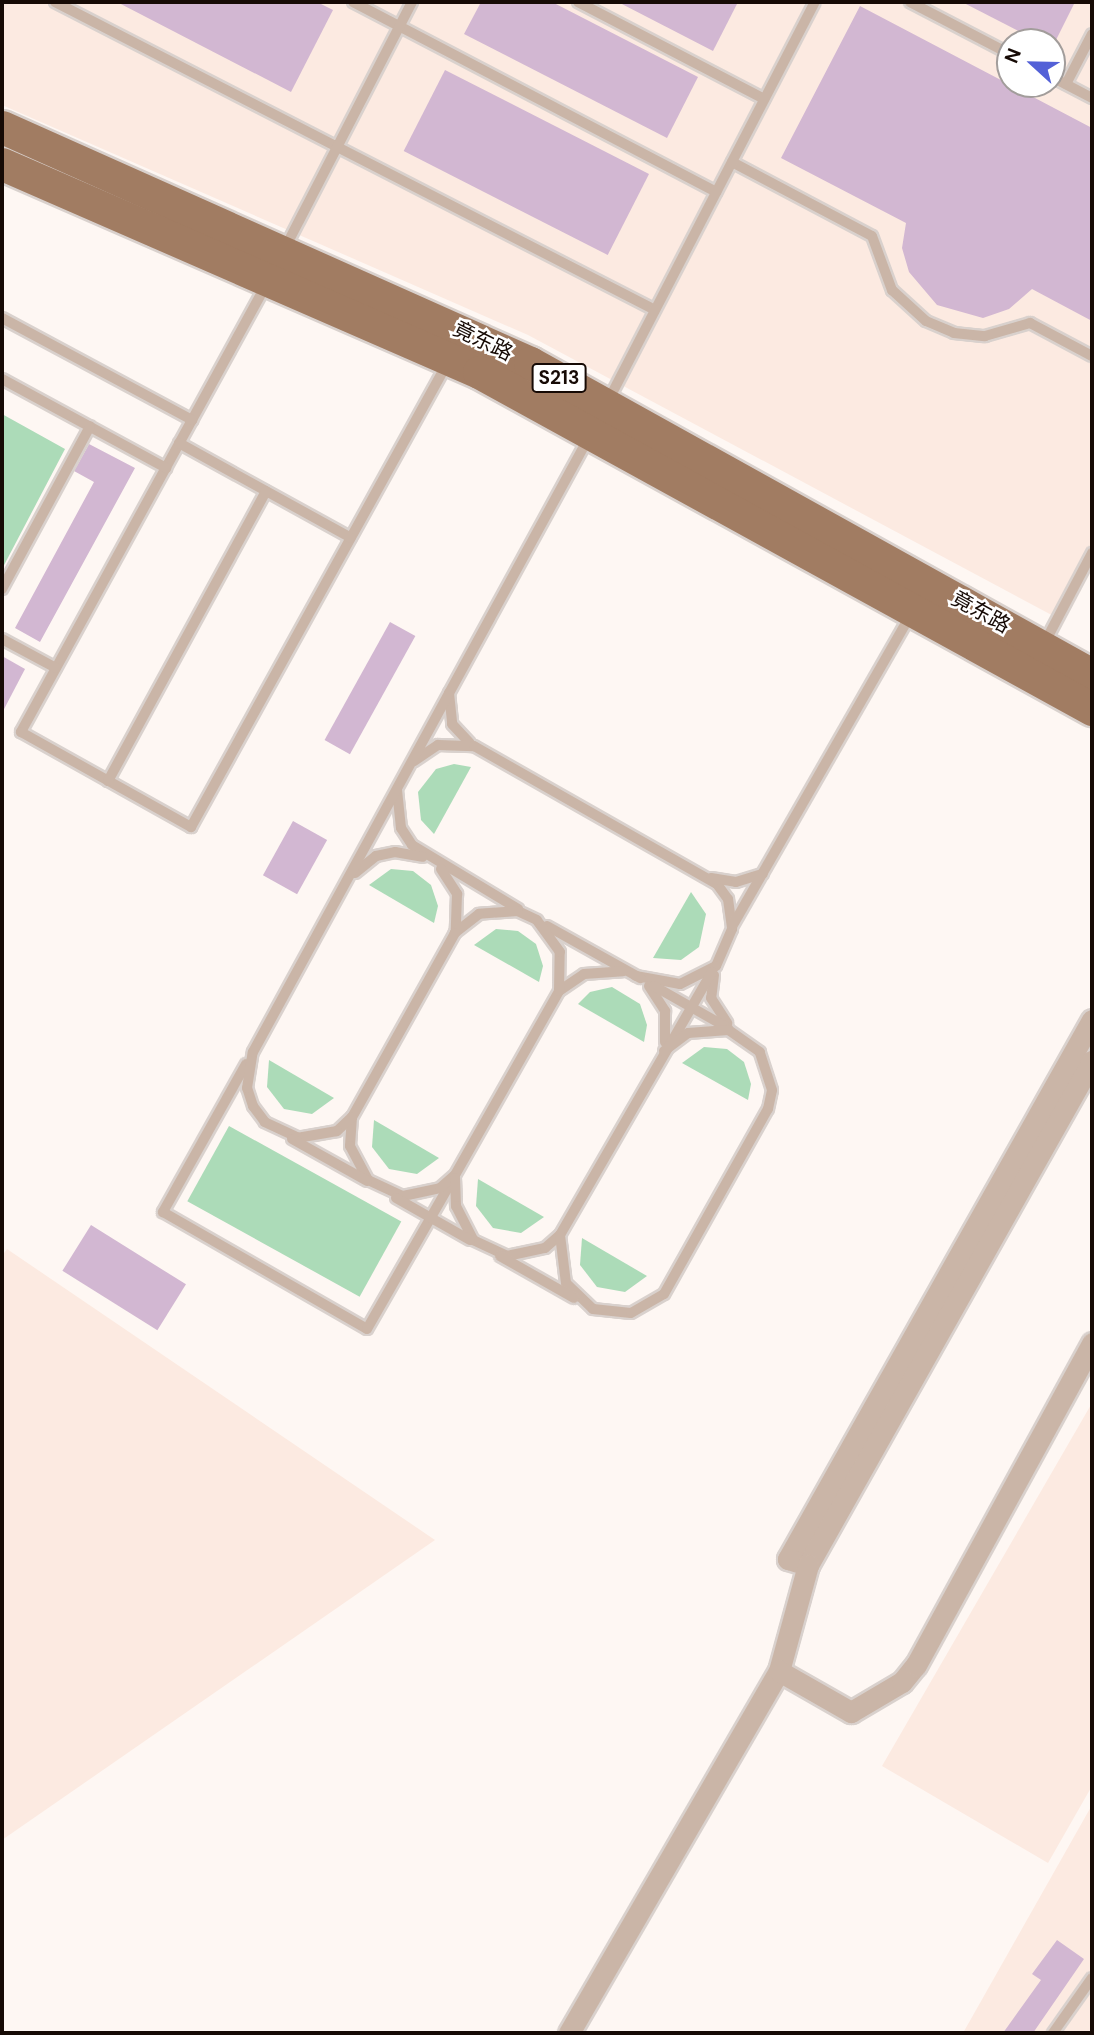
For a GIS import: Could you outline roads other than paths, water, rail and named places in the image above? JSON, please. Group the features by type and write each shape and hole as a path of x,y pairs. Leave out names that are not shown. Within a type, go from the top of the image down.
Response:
{"main road":[{"name":"竟东路","path":"2,127 276,265 600,416 921,596 1092,709"},
{"name":"竟东路","path":"2,164 276,265 449,359 600,416"},
{"name":"竟东路","path":"921,596 1043,647 1092,674"}],"street":[{"path":"807,1566 788,1559 1092,1020"},
{"path":"569,2033 779,1671 807,1566 1092,1061"},
{"path":"779,1671 851,1712 902,1682 1092,1343"}],"lane":[{"path":"55,2 655,310"},
{"path":"353,2 716,192"},
{"path":"412,2 276,265 21,732 191,827 449,359"},
{"path":"578,2 764,99"},
{"path":"281,1133 319,1138 352,1117 456,933 479,914 499,909 533,918 560,951 559,991 367,1329 163,1212 347,884 451,685 600,416 815,2"},
{"path":"910,2 996,47"},
{"path":"1092,34 1066,84 1092,98"},
{"path":"732,162 872,236 888,284 926,321 954,333 985,336 1030,323 1092,356"},
{"path":"2,318 192,420"},
{"path":"2,379 166,468"},
{"path":"2,589 90,426"},
{"path":"180,443 351,538"},
{"path":"108,781 266,491"},
{"path":"1043,647 1092,554"},
{"path":"455,1175 461,1224 489,1250 527,1255 560,1235 719,960 732,928 921,596"},
{"path":"2,639 56,668"},
{"path":"451,685 452,724 475,747"},
{"path":"456,933 457,894 433,862 412,845 401,828 396,808 406,769 438,745 458,742 475,747 708,877 736,882 763,874"},
{"path":"347,884 359,867 386,854 415,853 746,1038"},
{"path":"708,877 728,900 732,928"},
{"path":"253,1052 247,1069 253,1106 281,1133 593,1309 611,1314 649,1307 677,1271 768,1109 769,1070 746,1038 717,1012 711,998 719,960"},
{"path":"559,991 604,969 680,984 699,978 719,960"},
{"path":"636,976 656,993 665,1011 664,1051"},
{"path":"664,1051 688,1032 708,1028 746,1038"},
{"path":"352,1117 357,1165 384,1191 422,1195 455,1175"},
{"path":"560,1235 566,1283 593,1309"},
{"path":"1053,2033 1092,1978"}]}
